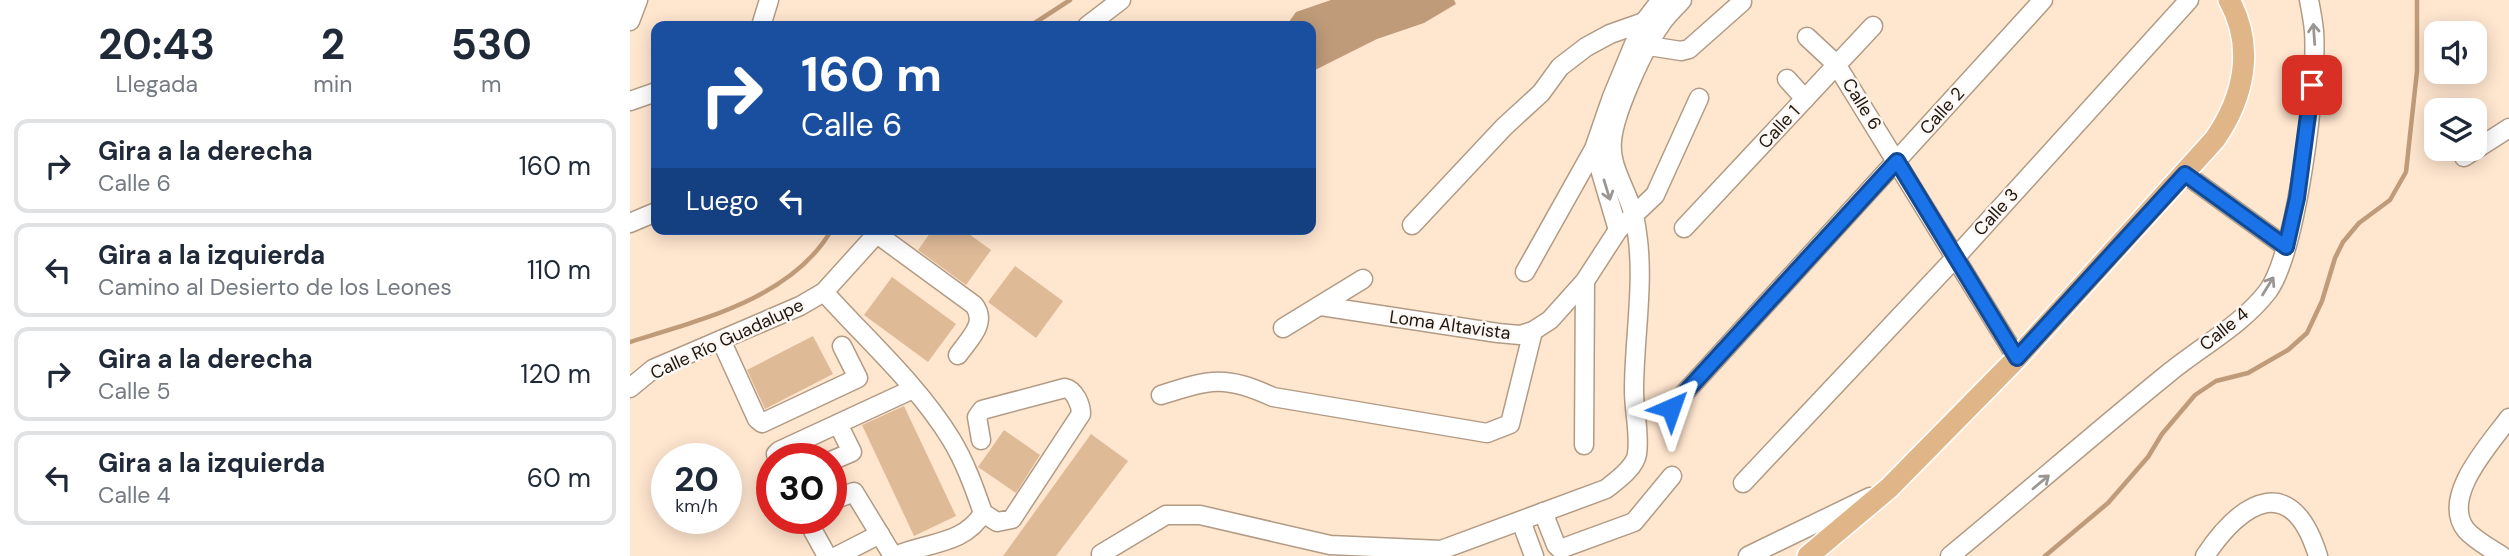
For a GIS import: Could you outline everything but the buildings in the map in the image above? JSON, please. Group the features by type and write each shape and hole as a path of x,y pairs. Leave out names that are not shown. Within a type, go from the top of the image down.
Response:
{"main road":[{"path":"1808,556 1889,488 2017,358 2185,174 2228,121 2240,94 2244,64 2241,30 2230,0"}],"street":[{"path":"630,21 638,0"},
{"path":"763,21 769,0"},
{"path":"1094,21 1121,0"},
{"path":"1525,272 1594,149 1612,97 1652,24 1661,0"},
{"path":"1412,225 1504,127 1541,93 1560,67 1586,47 1610,34 1652,24 1682,0"},
{"name":"Calle 2","path":"1671,408 2043,0"},
{"name":"Calle 3","path":"1743,483 1955,258 2189,0"},
{"name":"Calle 4","path":"1950,556 2170,372 2241,318 2268,290 2286,247 2308,128 2314,64 2314,32 2309,0"},
{"path":"1649,46 1681,51 1689,49 1742,2"},
{"path":"1101,554 1166,515 1200,515 1333,551 1441,550 1606,489 1625,473 1637,457 1634,391 1641,264 1634,214 1611,150 1612,138 1624,101 1649,46 1652,24"},
{"name":"Calle 1","path":"1684,228 1873,26"},
{"name":"Calle 6","path":"1807,37 1836,64 2017,358"},
{"path":"1787,79 1805,99"},
{"path":"630,101 651,94"},
{"name":"Loma Altavista","path":"1321,306 1498,333 1520,335 1533,331 1550,320 1585,281 1618,230 1655,195 1699,98"},
{"path":"2487,142 2509,128"},
{"path":"1594,149 1618,230 1638,247"},
{"path":"2185,174 2286,247"},
{"path":"630,223 651,214"},
{"name":"Calle Río Guadalupe","path":"630,388 653,369 800,306 824,292 876,235"},
{"path":"883,235 974,305 980,313 981,322 958,355"},
{"path":"1283,328 1363,279 1361,312"},
{"path":"1584,445 1585,281"},
{"path":"824,292 930,408 952,440 969,472 983,513 998,522 1012,519 1081,414 1081,407 1073,392 1065,388 982,410 977,417 981,440"},
{"path":"1161,394 1196,384 1219,381 1244,384 1273,397 1487,433 1510,424 1533,331"},
{"path":"721,340 757,419 762,423 858,378 842,346"},
{"path":"796,443 913,389"},
{"path":"2502,556 2479,542 2465,528 2458,512 2459,497 2472,470 2509,418"},
{"path":"838,424 852,452 847,454"},
{"path":"1543,512 1556,545 1563,548 1634,522 1672,476"},
{"path":"1748,556 1889,488"},
{"path":"847,495 854,492 894,556 966,534 977,524 983,513"},
{"path":"2205,556 2230,525 2255,506 2266,503 2284,505 2301,517 2311,534 2318,556"},
{"path":"1968,556 2006,520 2010,508"},
{"path":"1521,520 1534,556"},
{"path":"815,534 827,556"},
{"path":"837,556 880,534"}],"shaded area":[{"path":"1331,0 1454,0 1456,4 1424,23 1377,39 1316,70 1316,21 1290,21 1296,12"}],"waterway":[{"path":"1038,21 1070,0"},
{"path":"2045,556 2108,503 2148,457 2162,434 2195,395 2216,381 2248,373 2288,350 2307,333 2322,301 2335,258 2343,242 2359,223 2390,200 2406,172 2417,71 2417,0"},
{"path":"630,342 714,315 769,289 794,273 815,253 828,235"}],"route":[{"path":"1671,408 1897,161 2017,358 2185,174 2286,247 2297,198 2312,85"}]}
